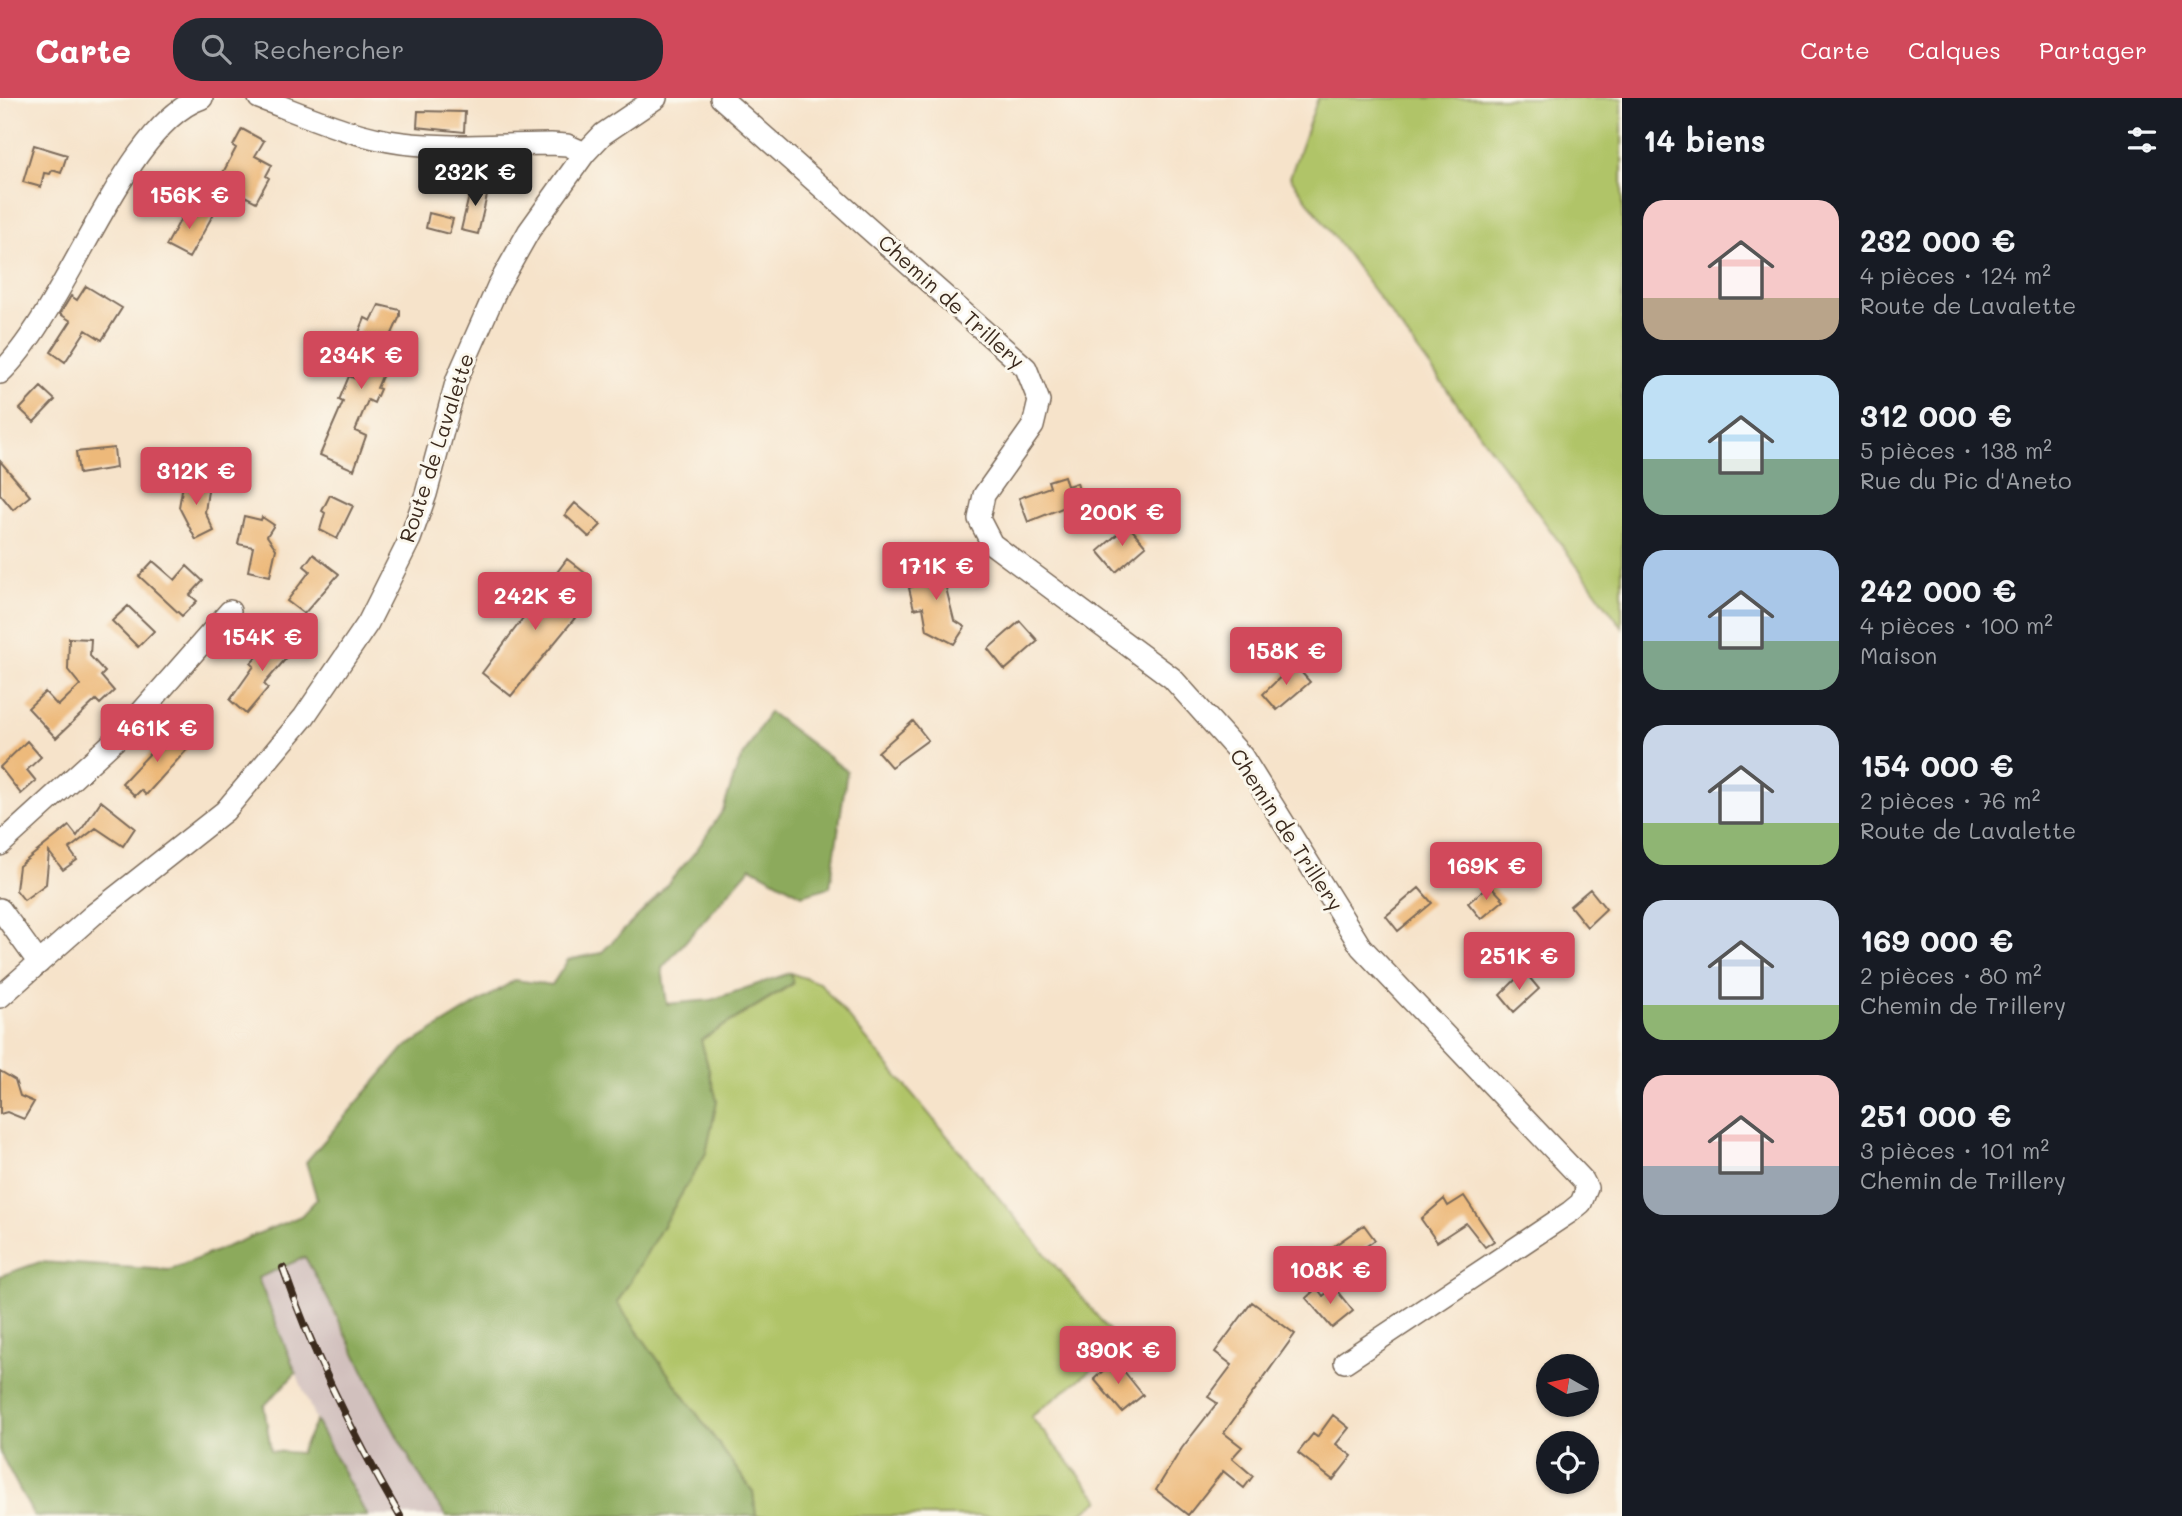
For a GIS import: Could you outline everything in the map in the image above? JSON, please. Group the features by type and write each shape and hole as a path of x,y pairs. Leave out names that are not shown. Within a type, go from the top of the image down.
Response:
{"street":[{"path":"0,373 54,304 107,206 151,135 187,103 202,98"},
{"path":"259,98 349,131 399,143 551,144 567,145 585,153"},
{"name":"Route de Lavalette","path":"0,997 93,915 225,811 304,718 341,666 391,581 426,494 450,399 476,330 529,231 585,153 603,134 656,98"},
{"name":"Chemin de Trillery","path":"721,98 1026,368 1039,401 1033,426 985,495 979,519 992,544 1172,678 1242,756 1361,947 1583,1180 1587,1188 1581,1203 1570,1212 1345,1362"},
{"path":"0,845 123,733 230,611"},
{"path":"0,909 39,963"}],"shaded area":[{"path":"306,1257 359,1364 428,1491 446,1516 367,1516 316,1421 257,1278"}],"green space":[{"path":"1318,98 1622,98 1622,627 1290,177"},
{"path":"769,712 847,771 830,887 802,895 751,867 662,968 667,1004 711,1000 790,973 793,983 701,1040 717,1101 706,1153 617,1303 753,1492 756,1516 446,1516 389,1421 305,1257 258,1278 296,1373 264,1406 271,1451 300,1453 316,1421 367,1516 34,1516 0,1453 0,1276 40,1262 170,1270 301,1216 317,1199 306,1162 403,1049 515,980 552,985 568,960 601,953 653,901 696,851 723,810 738,765"},
{"path":"790,973 820,983 1122,1346 1031,1417 1100,1500 1078,1516 756,1516 753,1492 617,1303 706,1153 717,1101 701,1040 793,984"}],"building":[{"path":"418,111 465,112 464,132 417,127"},
{"path":"242,129 264,141 255,156 272,165 266,176 269,178 256,202 218,182 236,148 233,146"},
{"path":"34,145 67,155 61,173 52,170 50,174 44,173 41,187 23,182"},
{"path":"472,183 489,187 478,234 461,230"},
{"path":"192,205 213,215 189,258 166,246 184,213 187,215"},
{"path":"429,213 453,219 449,234 426,228"},
{"path":"86,286 122,308 102,340 86,330 65,362 51,352 71,321 60,314 71,296 77,300"},
{"path":"379,305 400,310 400,316 377,367 383,374 377,388 380,389 374,403 368,400 355,431 366,436 354,470 320,455 343,402 339,400 349,376 356,379 372,343 358,335 365,318 371,321"},
{"path":"41,387 55,400 34,422 20,409"},
{"path":"114,448 116,468 79,474 76,452"},
{"path":"0,461 30,496 13,510 0,494"},
{"path":"1064,476 1067,486 1077,483 1082,500 1028,522 1019,498 1050,487 1048,481"},
{"path":"184,479 209,483 205,512 214,531 196,540 179,507"},
{"path":"330,495 353,506 337,539 320,530 325,513 322,511"},
{"path":"575,503 601,525 589,537 565,515"},
{"path":"244,516 261,520 262,517 274,525 267,536 276,549 270,576 248,571 253,547 238,544"},
{"path":"1128,525 1146,546 1116,572 1098,551"},
{"path":"313,554 339,574 304,614 287,601 310,571 304,566"},
{"path":"932,558 952,571 945,584 954,620 965,627 954,644 927,630 923,607 914,609 909,588 914,586"},
{"path":"567,559 585,573 560,607 575,618 511,696 482,673"},
{"path":"153,561 175,580 187,566 203,581 190,595 197,601 182,616 139,576"},
{"path":"128,606 154,631 138,647 112,621"},
{"path":"1020,621 1038,641 1005,670 988,649"},
{"path":"279,634 295,648 264,684 268,688 246,714 230,700 254,666 251,663"},
{"path":"69,638 91,639 90,656 105,672 101,676 114,691 100,704 96,700 56,738 28,708 45,692 58,706 80,685 68,670"},
{"path":"1294,664 1310,682 1277,710 1263,694"},
{"path":"913,721 928,740 891,767 878,752"},
{"path":"174,728 191,745 146,795 141,790 135,796 122,783"},
{"path":"27,741 41,757 27,770 36,781 21,794 0,767"},
{"path":"101,801 135,828 123,846 96,828 69,849 77,860 63,870 49,852 46,884 24,900 16,890 19,866 69,826 77,836"},
{"path":"1490,885 1504,900 1481,919 1468,903"},
{"path":"1419,888 1432,903 1398,931 1386,916"},
{"path":"1590,889 1606,909 1587,927 1570,906"},
{"path":"1524,971 1539,989 1514,1012 1500,995"},
{"path":"0,1071 15,1080 20,1096 34,1102 24,1119 7,1112 0,1114"},
{"path":"1464,1196 1494,1241 1485,1247 1466,1223 1437,1242 1421,1219 1444,1199 1448,1206"},
{"path":"1364,1225 1375,1240 1357,1253 1360,1258 1339,1273 1324,1253"},
{"path":"1334,1287 1353,1311 1332,1328 1306,1298 1317,1288 1323,1296"},
{"path":"1252,1302 1295,1334 1224,1433 1242,1447 1232,1458 1253,1476 1244,1488 1223,1471 1188,1515 1156,1490 1182,1448 1217,1403 1208,1397 1232,1365 1215,1352"},
{"path":"1115,1360 1143,1395 1122,1412 1094,1379"},
{"path":"1333,1415 1349,1428 1336,1444 1352,1456 1333,1480 1298,1453 1313,1434 1317,1437"}],"railway":[{"path":"283,1268 307,1332 336,1395 400,1516"}]}
